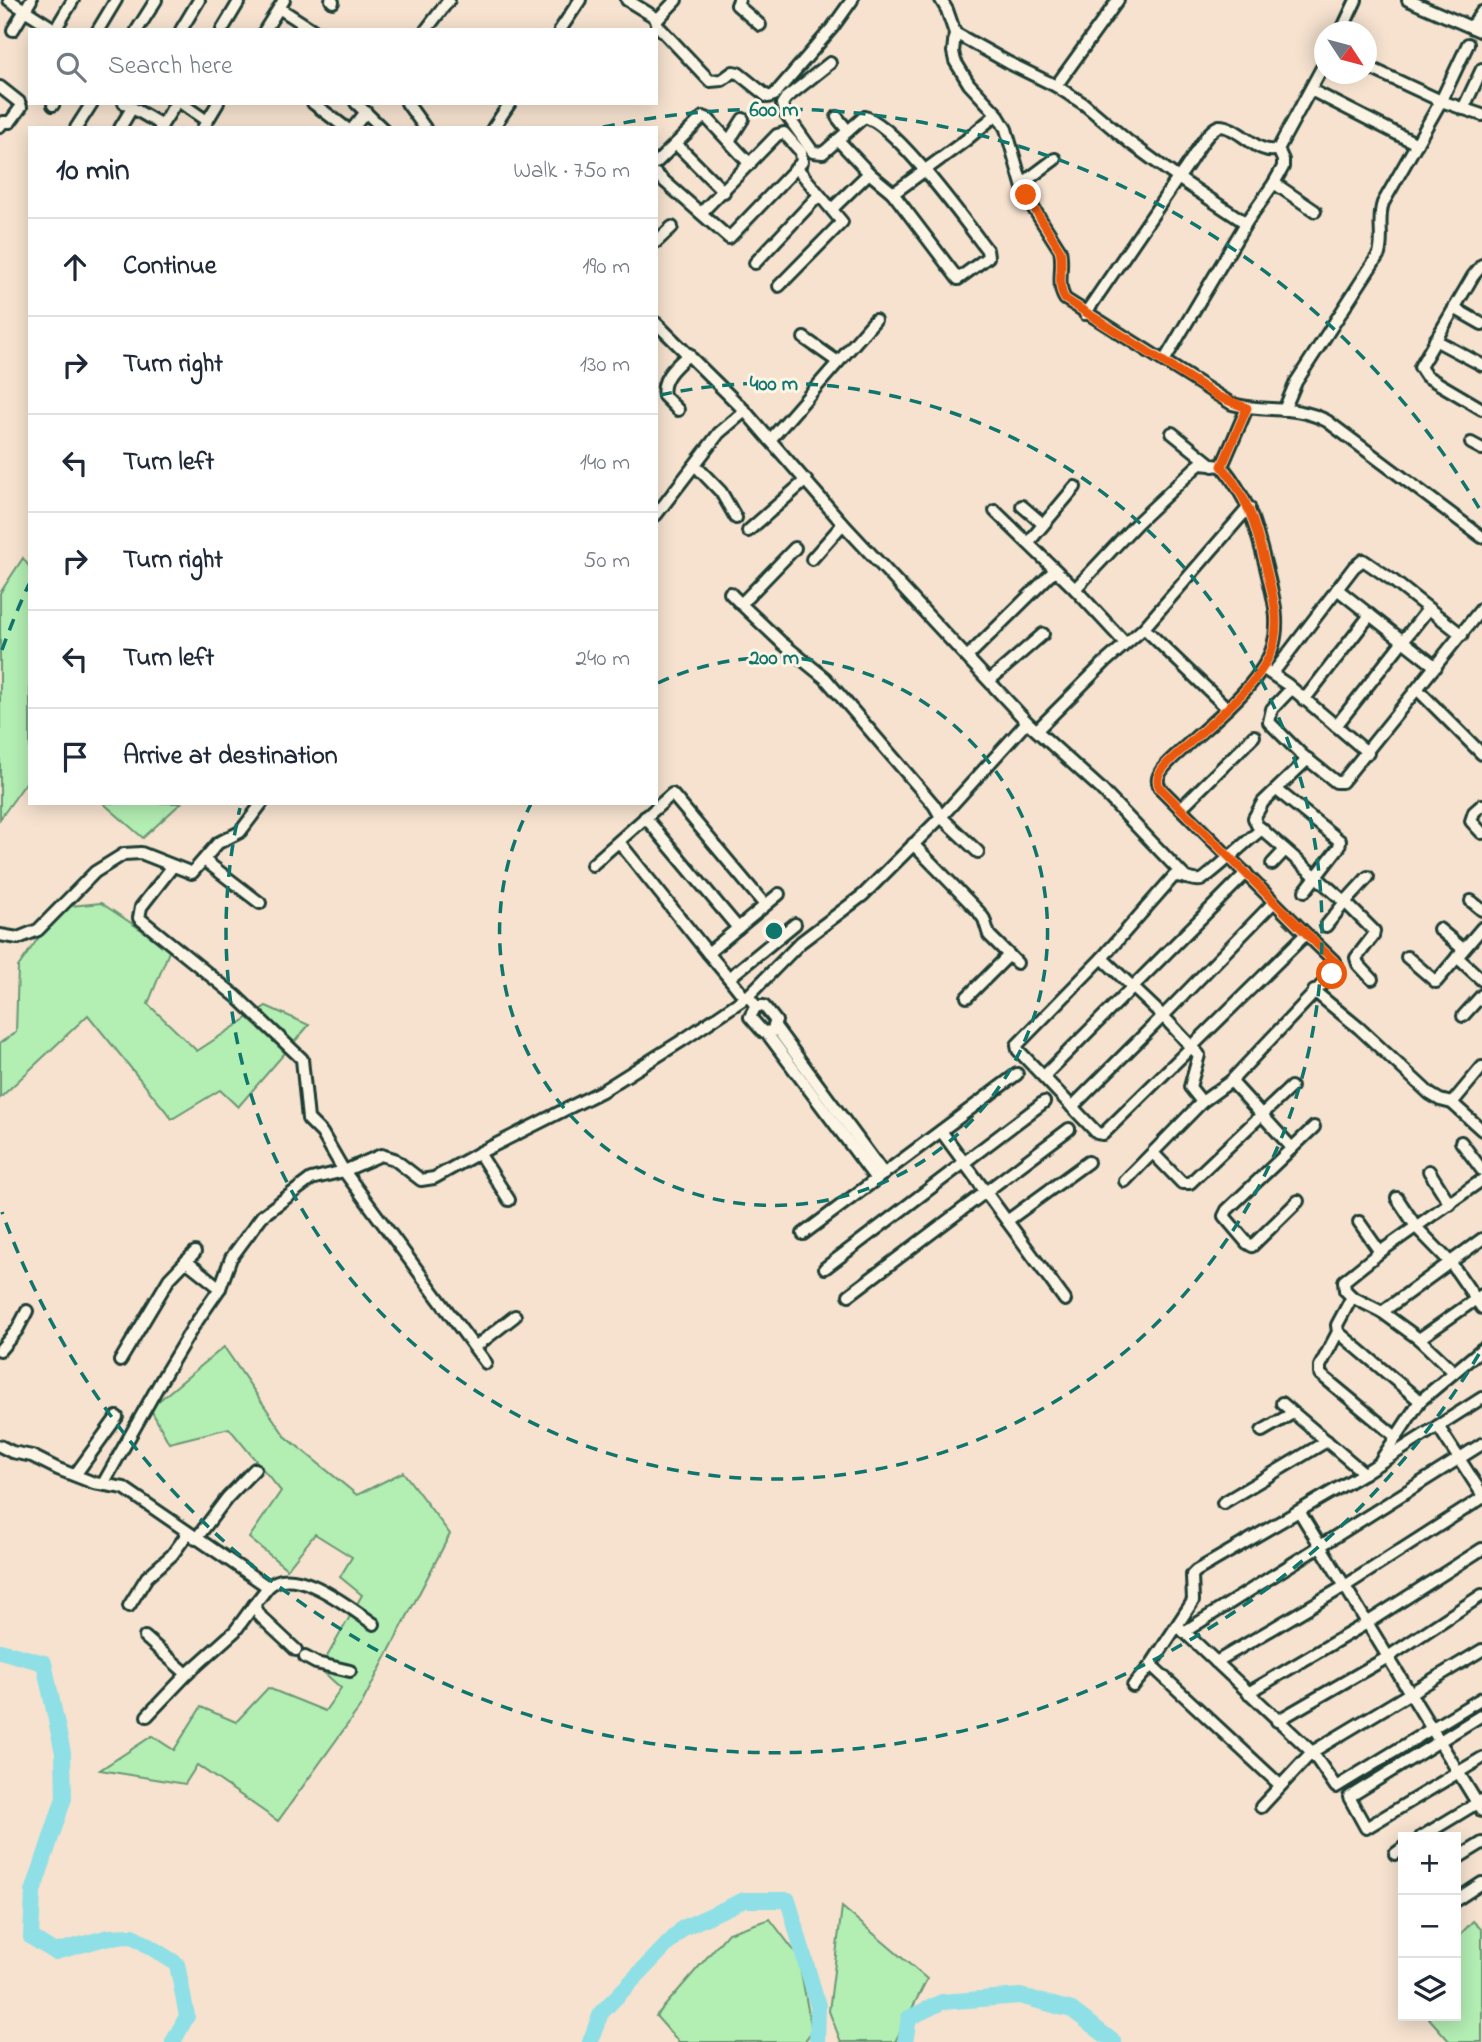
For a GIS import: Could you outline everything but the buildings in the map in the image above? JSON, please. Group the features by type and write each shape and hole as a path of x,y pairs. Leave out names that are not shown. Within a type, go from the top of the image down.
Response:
{"street":[{"path":"9,0 24,12 53,28"},
{"path":"13,30 31,0"},
{"path":"56,28 73,0"},
{"path":"99,28 116,0"},
{"path":"138,28 156,0"},
{"path":"182,28 199,0"},
{"path":"223,28 240,0"},
{"path":"428,28 449,0"},
{"path":"561,28 580,0"},
{"path":"627,0 655,19 658,26 710,81 722,80 733,72 738,73 768,97 774,95 832,28 852,0"},
{"path":"655,19 662,17 676,0"},
{"path":"739,0 737,5 741,10 760,25"},
{"path":"941,0 955,33 953,52 961,72 997,114 1011,142 1026,195 1060,250 1060,291 1065,299 1219,397 1247,408 1297,410 1313,414 1341,429 1361,447 1482,537"},
{"path":"1056,86 1118,0"},
{"path":"1346,21 1356,0"},
{"path":"1408,0 1433,4 1482,32"},
{"path":"266,28 282,4 311,28"},
{"path":"1471,27 1482,12"},
{"path":"955,33 1009,64 1056,86 1084,104 1178,178 1246,223"},
{"path":"1284,410 1296,382 1379,254 1382,244 1380,212 1387,194 1441,101 1468,44"},
{"path":"830,63 786,98 782,107 816,154 823,153 864,117 876,122 926,171 988,253 988,257 962,279 957,279 892,192 869,173 838,140"},
{"path":"1463,109 1482,69"},
{"path":"1377,71 1441,101 1482,116"},
{"path":"1278,149 1314,84"},
{"path":"0,87 19,102 21,107 10,122 4,122 0,126"},
{"path":"1311,90 1417,144"},
{"path":"77,126 91,105"},
{"path":"162,126 177,105"},
{"path":"181,105 205,124 218,105"},
{"path":"316,105 343,126"},
{"path":"358,105 381,126"},
{"path":"408,105 424,126"},
{"path":"494,126 509,105"},
{"path":"121,126 128,106 159,126"},
{"path":"355,126 366,113"},
{"path":"892,192 926,171 997,114"},
{"path":"658,161 703,117 750,164"},
{"path":"837,117 848,131"},
{"path":"729,141 743,119"},
{"path":"1085,313 1210,132 1219,126 1230,128 1267,150 1278,149"},
{"path":"658,176 729,238 797,168 803,156 786,135 777,135 702,212"},
{"path":"676,144 724,192"},
{"path":"1164,361 1246,223 1274,183 1283,166 1278,149"},
{"path":"1023,183 1055,159"},
{"path":"779,286 842,223 797,168"},
{"path":"832,208 869,173"},
{"path":"1274,183 1315,211"},
{"path":"755,263 818,195"},
{"path":"658,240 671,227"},
{"path":"1482,265 1477,279 1454,308 1420,368 1422,373 1482,409"},
{"path":"1454,308 1482,324"},
{"path":"770,440 875,320"},
{"path":"658,326 746,411 844,524 1027,722 1101,789 1186,878"},
{"path":"804,338 838,362"},
{"path":"1435,340 1482,365"},
{"path":"678,410 659,393 670,374 690,354"},
{"path":"1217,466 1247,408"},
{"path":"658,512 719,433 746,411"},
{"path":"1171,433 1217,466 1237,486 1250,507 1273,592 1277,618 1267,671"},
{"path":"1471,443 1482,449"},
{"path":"1075,589 1137,523 1195,468 1200,464 1217,466"},
{"path":"695,465 721,492 736,518"},
{"path":"748,531 806,480"},
{"path":"1028,543 1076,487"},
{"path":"1022,506 1043,524"},
{"path":"1037,730 1125,643 1144,628 1250,507"},
{"path":"995,511 1075,589 1125,643"},
{"path":"812,559 844,524"},
{"path":"741,604 795,548"},
{"path":"1125,1181 1202,1102 1231,1081 1332,974 1336,965 1160,788 1160,774 1175,756 1267,671 1354,567 1363,560 1368,561 1462,635"},
{"path":"967,657 1055,570"},
{"path":"1337,589 1436,667"},
{"path":"730,593 848,702 934,805 941,817 978,852"},
{"path":"1336,726 1428,608"},
{"path":"1291,689 1272,709 1269,722 1308,759 1340,783 1368,753 1482,608"},
{"path":"1304,700 1370,615"},
{"path":"1144,628 1227,708"},
{"path":"990,680 1043,634"},
{"path":"1267,671 1368,753"},
{"path":"1418,690 1482,754"},
{"path":"103,1484 173,1360 220,1288 231,1258 261,1216 312,1179 344,1171 382,1155 394,1159 421,1180 429,1180 602,1091 683,1040 746,997 801,942 863,895 941,817 1027,722"},
{"path":"1181,808 1254,736"},
{"path":"1308,759 1256,811 1255,821 1374,931 1356,958 1372,979"},
{"path":"1277,790 1340,841 1339,847 1305,891"},
{"path":"592,865 671,794 765,905"},
{"path":"0,934 18,938 38,930 95,872 124,854 141,853 192,873 218,843 240,832 260,805"},
{"path":"1482,805 1474,812 1471,821 1482,833"},
{"path":"645,817 738,928"},
{"path":"1262,829 1228,856 1205,879 1174,876 1101,958 1017,1045 1018,1050 1097,1133 1104,1134 1306,934"},
{"path":"619,842 729,978 756,1006 764,1006 776,1021 763,1032 750,1017 756,1006"},
{"path":"913,844 979,912 989,935 1013,959 967,997"},
{"path":"1272,864 1285,850"},
{"path":"204,860 260,903"},
{"path":"173,866 141,907 139,918 237,998 298,1054 304,1064 307,1116 322,1133 344,1171 486,1363"},
{"path":"1044,1076 1246,873"},
{"path":"1326,926 1368,877"},
{"path":"708,953 779,894"},
{"path":"1471,901 1482,910"},
{"path":"1072,1107 1274,902"},
{"path":"729,978 795,924"},
{"path":"1408,957 1436,982 1482,928"},
{"path":"1439,929 1482,980"},
{"path":"1101,958 1133,986 1193,1047 1199,1058 1190,1087 1202,1102"},
{"path":"1314,991 1359,1028 1430,1094 1452,1103 1482,1130"},
{"path":"1463,1016 1482,995"},
{"path":"770,1028 880,1177"},
{"path":"1452,1103 1482,1066"},
{"path":"803,1234 1017,1074"},
{"path":"1231,1081 1292,1148"},
{"path":"1153,1153 1182,1183 1187,1184 1291,1087"},
{"path":"825,1268 1044,1102"},
{"path":"1298,1201 1252,1246 1224,1216 1227,1210 1314,1127"},
{"path":"849,1295 1069,1129"},
{"path":"941,1131 1065,1300"},
{"path":"1461,1142 1482,1170"},
{"path":"479,1153 509,1200"},
{"path":"1007,1221 1088,1162"},
{"path":"1429,1171 1450,1204"},
{"path":"1454,1372 1419,1339 1382,1311 1352,1297 1343,1285 1346,1278 1380,1252 1482,1180"},
{"path":"1397,1198 1417,1228 1451,1264 1480,1301 1419,1339"},
{"path":"1359,1222 1380,1252"},
{"path":"1382,1311 1451,1264 1482,1239"},
{"path":"120,1361 160,1293 195,1252"},
{"path":"186,1261 220,1288"},
{"path":"1352,1297 1337,1325 1338,1332 1320,1366 1320,1374 1396,1437"},
{"path":"0,1350 17,1331 27,1311"},
{"path":"475,1347 515,1316"},
{"path":"1338,1332 1420,1401"},
{"path":"1379,1463 1420,1401 1482,1349"},
{"path":"1133,1686 1181,1629 1193,1601 1192,1575 1196,1571 1364,1473 1482,1398"},
{"path":"1282,1403 1364,1473"},
{"path":"1262,1431 1293,1413"},
{"path":"75,1475 117,1417"},
{"path":"1216,1662 1345,1586 1482,1496 1438,1426"},
{"path":"1223,1503 1326,1441"},
{"path":"1181,1629 1321,1547 1482,1444"},
{"path":"0,1446 12,1452 33,1456 75,1475 124,1488 268,1587"},
{"path":"129,1606 147,1577 192,1536 255,1469"},
{"path":"1299,1511 1480,1805 1430,1832"},
{"path":"1248,1693 1367,1623 1482,1549"},
{"path":"147,1716 187,1674 235,1631 274,1581 291,1580 316,1586 374,1624"},
{"path":"1278,1721 1388,1657 1482,1595"},
{"path":"254,1605 261,1617 301,1653 316,1662 350,1671"},
{"path":"1181,1629 1312,1752 1336,1787 1482,1698"},
{"path":"145,1637 187,1674"},
{"path":"1261,1807 1312,1752 1482,1650"},
{"path":"1151,1665 1280,1785"},
{"path":"1482,1715 1349,1797 1366,1828 1482,1758"},
{"path":"1461,1856 1482,1843"},
{"path":"1461,1897 1482,1883"}],"green space":[{"path":"23,558 28,565 28,780 0,819 0,593"},
{"path":"105,805 179,805 143,838"},
{"path":"101,903 170,949 148,1004 197,1051 266,1006 309,1025 238,1107 220,1090 172,1119 88,1015 0,1098 0,1043 16,1032 18,967 60,907"},
{"path":"224,1347 285,1436 357,1495 403,1472 450,1534 360,1707 278,1821 197,1765 185,1784 100,1770 152,1736 174,1750 201,1707 236,1722 268,1688 325,1711 341,1688 320,1669 362,1595 340,1577 352,1557 315,1534 287,1569 249,1538 281,1491 229,1428 169,1443 150,1408"},
{"path":"842,1907 927,1979 895,2042 841,2042 829,2011"},
{"path":"770,1919 798,1956 812,2031 804,2042 679,2042 656,2016 728,1933"},
{"path":"1473,1921 1482,1930 1482,2042 1450,2042 1431,2021 1461,2021 1461,1934"}],"waterway":[{"path":"0,1651 44,1663 63,1753 64,1798 33,1892 31,1937 55,1952 109,1937 133,1936 177,1964 187,2016 173,2042"},
{"path":"590,2042 601,2013 683,1928 744,1900 788,1900 818,2006 817,2042"},
{"path":"905,2042 909,2018 942,2002 1020,1996 1072,2010 1114,2042"}],"route":[{"path":"1026,195 1060,250 1060,291 1065,299 1219,397 1247,408 1222,466 1250,507 1262,548 1277,618 1273,646 1262,669 1227,708 1175,756 1160,774 1158,783 1334,961 1336,965 1332,974"}]}
